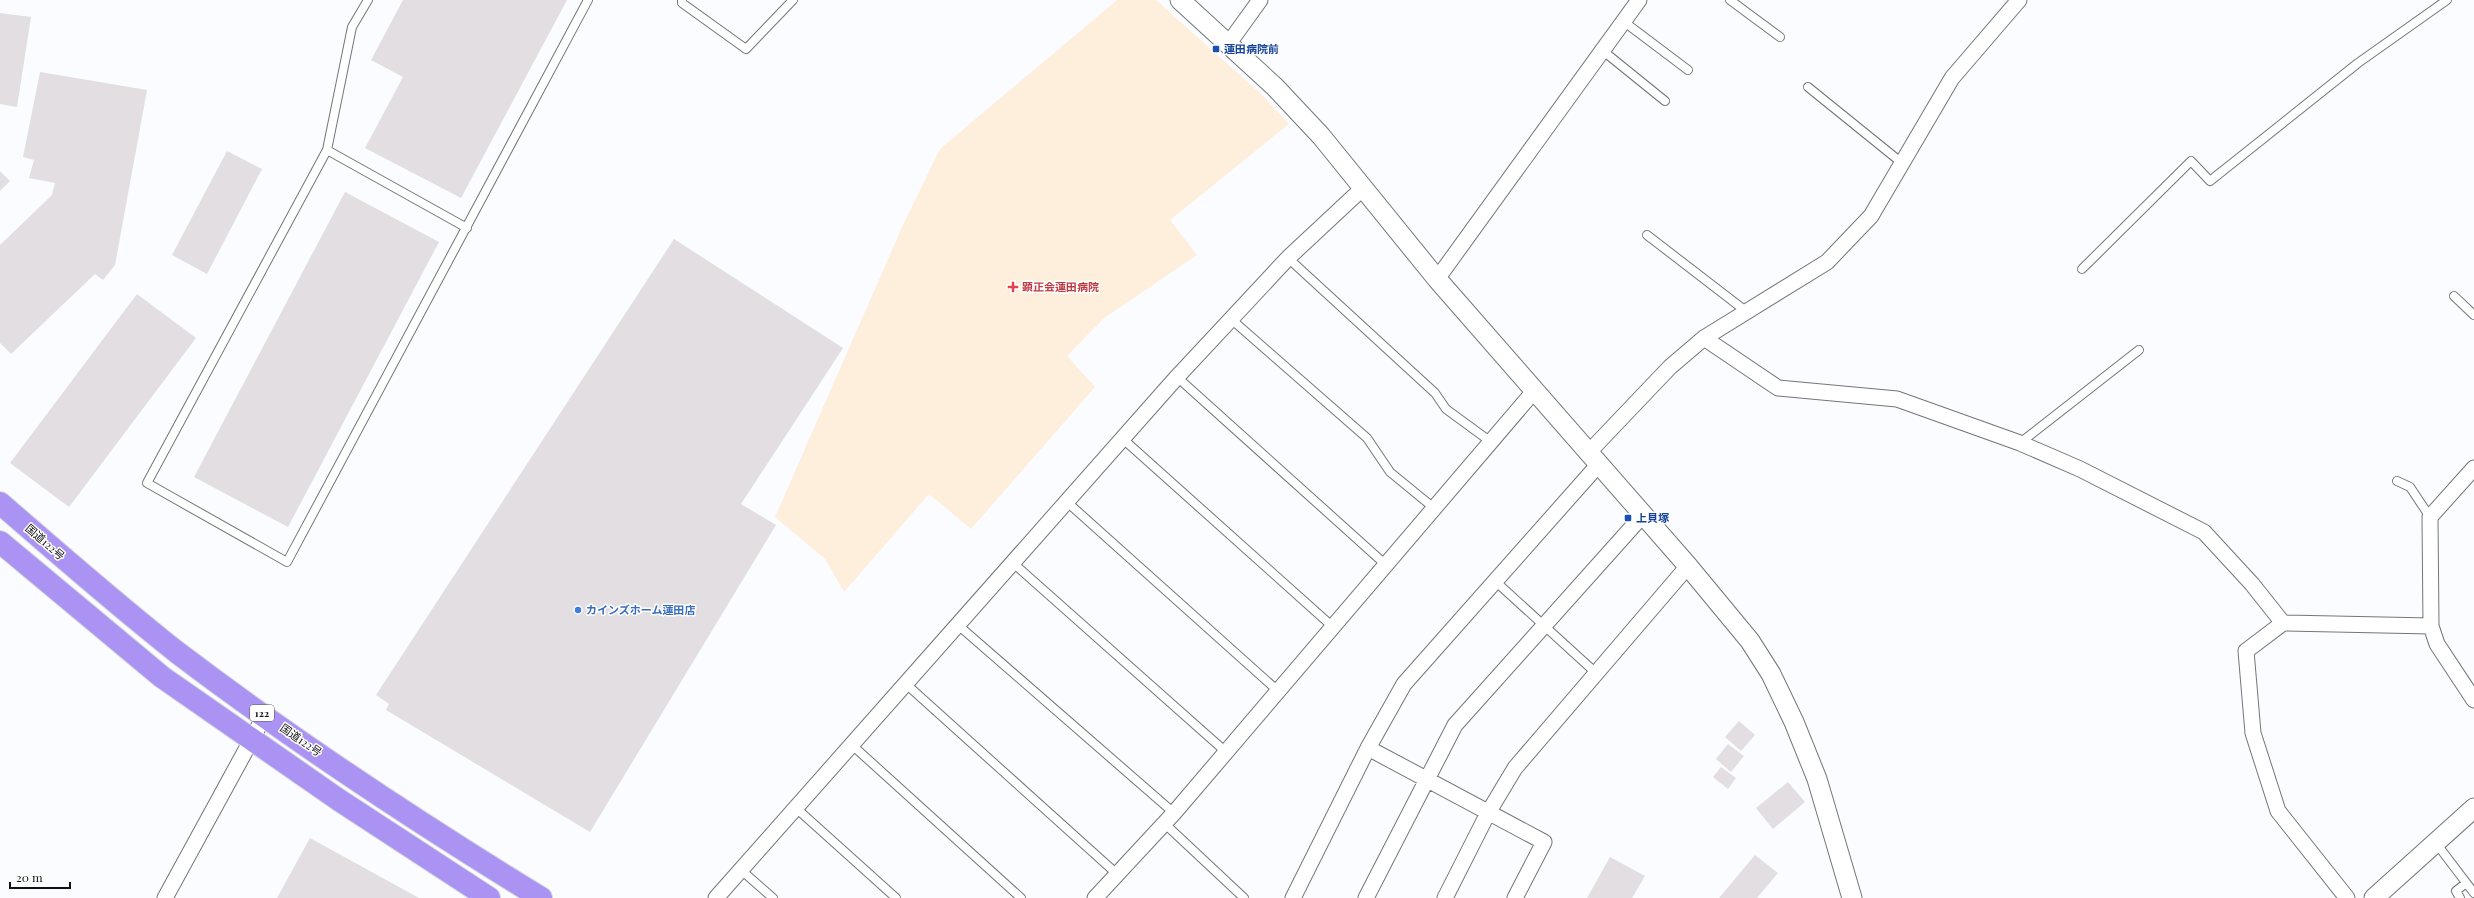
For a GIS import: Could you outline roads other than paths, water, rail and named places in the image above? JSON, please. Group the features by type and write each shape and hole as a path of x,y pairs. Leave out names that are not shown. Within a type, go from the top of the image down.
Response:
{"highway":[{"name":"国道122号","path":"0,503 96,586 173,648 362,783 542,898"},
{"name":"122","path":"0,542 162,677 251,740 489,898"}],"street":[{"path":"1180,0 1229,43 1310,125 1437,280 1535,390 1728,613 1770,674 1794,722 1817,778 1852,898"},
{"path":"1229,43 1260,0"},
{"path":"1437,280 1639,0"},
{"path":"1293,898 1368,748 1404,684 1494,580 1670,367 1704,338 1827,262 1871,216 1952,78 2019,0"},
{"path":"716,898 1177,377 1288,258 1363,188"},
{"path":"1704,338 1778,388 1897,399 2020,443 2080,469 2204,532 2252,584 2283,623"},
{"path":"1097,897 1169,818 1535,390"},
{"path":"2474,468 2430,517 2431,626 2437,644 2474,700"},
{"path":"1366,898 1455,725 1643,515"},
{"path":"1444,898 1488,813 1514,768 1688,566"},
{"path":"2347,898 2278,811 2253,733 2246,651 2283,623 2431,626"},
{"path":"165,898 265,715"},
{"path":"1368,748 1544,842 1515,898"},
{"path":"2374,898 2474,808"}],"lane":[{"path":"368,0 352,27 327,150 147,483 287,562 588,0"},
{"path":"682,0 682,3 746,49 794,0"},
{"path":"1730,0 1780,36"},
{"path":"2082,269 2191,161 2210,180 2358,63 2447,0"},
{"path":"1623,21 1688,70"},
{"path":"1602,50 1665,101"},
{"path":"1808,87 1902,163"},
{"path":"327,150 467,228"},
{"path":"1647,235 1747,312"},
{"path":"1288,258 1435,392 1446,409 1491,442"},
{"path":"2454,296 2474,314"},
{"path":"1231,319 1367,438 1390,472 1434,508"},
{"path":"2020,443 2139,350"},
{"path":"1177,377 1386,565"},
{"path":"1123,439 1333,627"},
{"path":"2397,481 2410,487 2430,517"},
{"path":"1067,502 1278,691"},
{"path":"1013,563 1226,752"},
{"path":"1494,580 1596,673"},
{"path":"958,625 1169,818 1244,898"},
{"path":"906,684 1117,874"},
{"path":"852,745 1021,898"},
{"path":"796,808 896,898"},
{"path":"2436,843 2474,893"},
{"path":"741,870 773,898"},
{"path":"2460,898 2456,891 2466,883"}],"place":[{"name":"蓮田病院前","path":"1216,49"},
{"name":"顕正会蓮田病院","path":"1013,287"},
{"name":"上貝塚","path":"1628,518"},
{"name":"カインズホーム蓮田店","path":"578,610"}]}
